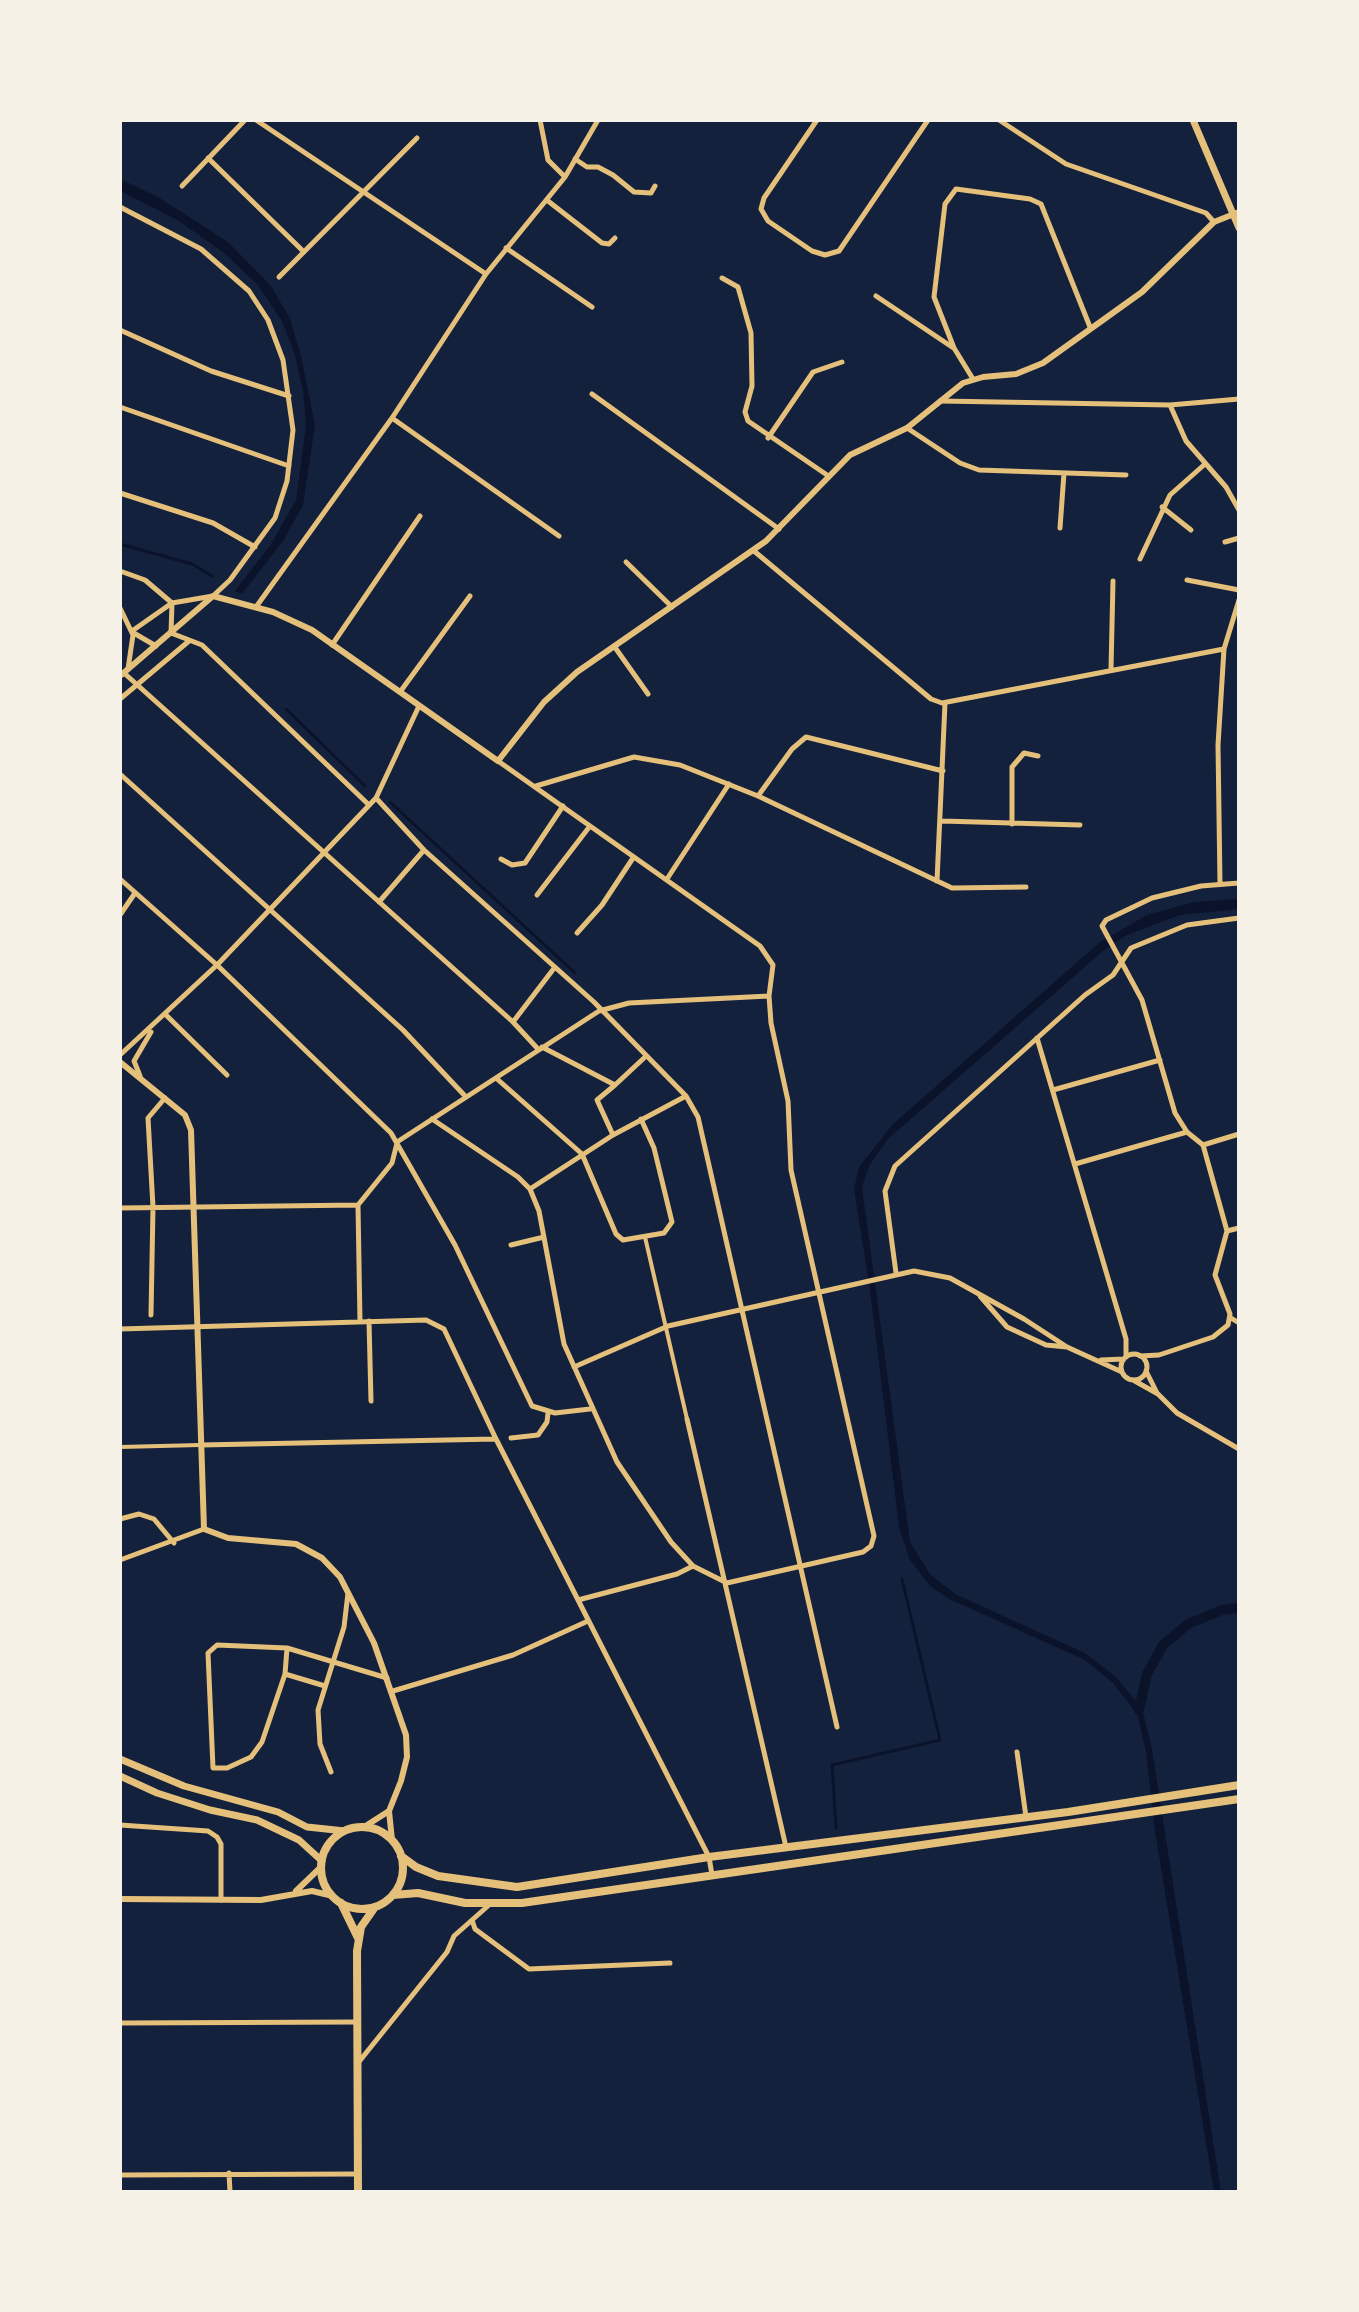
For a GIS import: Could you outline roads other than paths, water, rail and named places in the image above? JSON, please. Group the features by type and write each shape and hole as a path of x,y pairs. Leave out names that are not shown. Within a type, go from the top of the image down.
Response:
{"main road":[{"path":"1193,120 1236,213 1239,228"},
{"path":"120,1759 184,1786 278,1812 307,1827 345,1831 364,1827 379,1830 392,1840 401,1856 416,1867 438,1876 517,1887 709,1857 1138,1802 1239,1785"},
{"path":"120,1776 196,1806 257,1820 299,1840 322,1864"},
{"path":"358,1938 375,1907 393,1895 418,1893 450,1901 490,1904 566,1898 1169,1812 1239,1799"},
{"path":"345,1831 328,1846 322,1864 323,1877 358,1938 358,2192"},
{"path":"393,1895 402,1876 401,1856"},
{"path":"337,1899 357,1908 375,1907"}],"street":[{"path":"182,186 242,120"},
{"path":"256,120 486,274"},
{"path":"540,120 548,160 565,177"},
{"path":"256,607 392,418 486,274 565,177 598,120"},
{"path":"817,120 764,198 761,209 768,221 812,251 829,255 839,251 928,120"},
{"path":"999,120 1066,164 1206,213 1214,222"},
{"path":"279,277 417,138"},
{"path":"208,158 304,252"},
{"path":"575,158 587,167 598,167 613,175 634,192 651,193 655,186"},
{"path":"973,379 954,348 934,292 945,204 956,189 1041,204 1090,327"},
{"path":"548,201 602,243 609,244 615,238"},
{"path":"120,207 201,249 249,291 268,320 283,360 293,430 289,466 275,518 255,547 230,580 124,673"},
{"path":"498,761 544,702 577,672 754,551 780,530 827,475 850,455 907,428 939,401 973,379 1030,370 1142,292 1214,222 1236,213"},
{"path":"506,248 592,307"},
{"path":"722,278 738,287 751,333 752,386 745,412 748,421 768,438 827,475"},
{"path":"876,296 954,348"},
{"path":"120,330 211,371 289,396"},
{"path":"768,438 813,372 842,362"},
{"path":"592,394 780,530"},
{"path":"939,401 1170,405 1239,399"},
{"path":"1170,405 1186,441 1226,487 1239,510"},
{"path":"120,407 289,466"},
{"path":"392,418 559,536"},
{"path":"907,428 960,463 979,470 1126,475"},
{"path":"1140,559 1162,507 1178,485 1205,464"},
{"path":"1060,528 1064,473"},
{"path":"120,493 213,523 255,547"},
{"path":"1162,507 1191,530"},
{"path":"332,645 420,516"},
{"path":"1225,542 1239,538"},
{"path":"754,551 931,699 945,703 1224,649"},
{"path":"626,562 672,607"},
{"path":"120,571 145,580 172,603"},
{"path":"1187,580 1239,590"},
{"path":"1111,669 1113,581"},
{"path":"132,631 172,603 213,596 294,621 535,786 768,953 773,965 769,996 771,1023 788,1101 791,1170 874,1536 871,1546 863,1552 727,1583 693,1566 671,1542 617,1462 590,1409 564,1344 544,1237 530,1189 518,1177 432,1119"},
{"path":"400,692 470,596"},
{"path":"1220,884 1218,745 1224,649 1239,600"},
{"path":"171,633 172,603"},
{"path":"120,608 132,631 147,644 156,646"},
{"path":"124,673 132,654 132,631"},
{"path":"171,633 202,645 369,805"},
{"path":"120,699 190,640"},
{"path":"614,646 648,694"},
{"path":"124,673 540,1048 615,1085"},
{"path":"937,881 945,703"},
{"path":"120,1055 154,1027 217,965 376,798 419,706"},
{"path":"758,796 792,749 806,737 943,771"},
{"path":"1012,824 1012,767 1024,753 1038,756"},
{"path":"535,786 634,757 680,765 758,796 937,881 967,890 1026,887"},
{"path":"120,774 403,1030 466,1097"},
{"path":"667,879 729,784"},
{"path":"376,798 424,850 555,967 686,1096 705,1139 837,1727"},
{"path":"501,859 512,865 525,863 563,806"},
{"path":"942,821 1080,825"},
{"path":"537,895 590,826"},
{"path":"379,902 424,850"},
{"path":"577,933 602,905 633,858"},
{"path":"120,879 217,965 397,1142 455,1245 535,1409 548,1413 590,1409"},
{"path":"1239,883 1152,898 1106,920 1102,926 1142,1000 1175,1113 1187,1132 1203,1145 1227,1231 1215,1275 1231,1318 1239,1323"},
{"path":"120,915 135,893"},
{"path":"896,1273 885,1199 890,1172 1037,1038 1113,975 1131,948 1167,931 1207,921 1239,918"},
{"path":"513,1022 555,967"},
{"path":"360,1322 358,1205 392,1163 397,1142 599,1011 629,1003 769,996"},
{"path":"166,1015 227,1075"},
{"path":"141,1078 134,1061 154,1027"},
{"path":"1037,1038 1126,1339 1122,1372"},
{"path":"613,1135 597,1100 644,1058"},
{"path":"1053,1090 1160,1060"},
{"path":"120,1062 185,1115 191,1130 204,1529"},
{"path":"496,1078 582,1154 618,1237 623,1240 667,1231 672,1217 654,1148 641,1119"},
{"path":"530,1189 613,1135 686,1096"},
{"path":"151,1315 153,1207 148,1118 165,1098"},
{"path":"1075,1164 1187,1132"},
{"path":"1203,1145 1239,1134"},
{"path":"120,1208 358,1205"},
{"path":"1227,1231 1239,1228"},
{"path":"511,1245 544,1237"},
{"path":"645,1237 787,1848"},
{"path":"574,1367 668,1326 896,1273 938,1274 976,1292 1067,1347 1122,1372 1158,1394 1177,1413 1239,1449"},
{"path":"976,1292 1007,1327 1046,1345 1067,1347"},
{"path":"1101,1360 1159,1355 1216,1335 1231,1318"},
{"path":"120,1329 426,1320 440,1326 451,1340 496,1439 709,1857 712,1875"},
{"path":"369,1321 371,1401"},
{"path":"1126,1339 1147,1368 1158,1394"},
{"path":"1133,1380 1159,1355"},
{"path":"511,1438 538,1435 547,1422 548,1413"},
{"path":"120,1447 496,1439"},
{"path":"120,1519 139,1514 154,1519 174,1543"},
{"path":"120,1560 174,1543 204,1529 228,1538 280,1541 312,1550 333,1568 374,1643 406,1735 407,1757 389,1811 392,1840"},
{"path":"578,1600 677,1574 693,1566"},
{"path":"331,1772 318,1728 320,1698 344,1627 348,1593"},
{"path":"393,1691 513,1655 588,1621"},
{"path":"287,1648 285,1674 271,1724 251,1757 227,1768 213,1768 208,1653 217,1645 287,1648 387,1678"},
{"path":"285,1674 325,1686"},
{"path":"1017,1752 1026,1817"},
{"path":"364,1827 389,1811"},
{"path":"120,1825 208,1831 217,1837 221,1844 221,1900"},
{"path":"294,1893 322,1864"},
{"path":"120,1899 261,1900 312,1891 337,1899"},
{"path":"358,2063 396,2011 447,1952 454,1936 490,1904"},
{"path":"472,1920 475,1929 529,1969 670,1963"},
{"path":"460,1931 475,1929"},
{"path":"120,2023 358,2022"},
{"path":"229,2173 230,2192"},
{"path":"120,2175 358,2174"}],"water":[{"path":"120,179 158,197 228,242 271,286 290,319 301,356 315,425 303,505 283,541 242,594 235,591 271,544 296,500 306,426 303,390 294,352 282,321 258,285 224,253 179,221 120,191"},
{"path":"1239,899 1239,909 1180,915 1127,935 1103,951 888,1139 870,1164 862,1187 910,1542 930,1574 955,1594 1085,1653 1116,1677 1142,1708 1152,1749 1221,2192 1214,2192 1154,1825 1146,1751 1137,1714 1113,1683 1085,1660 949,1599 930,1586 910,1560 899,1527 870,1290 854,1189 859,1167 892,1125 1100,942 1147,915 1194,902"}],"waterway":[{"path":"120,544 192,564 212,576"},
{"path":"286,709 365,786"},
{"path":"390,802 575,973"},
{"path":"836,1828 832,1765 940,1740 902,1579"},
{"path":"1139,1710 1147,1674 1163,1645 1188,1624 1222,1610 1239,1608"}]}
